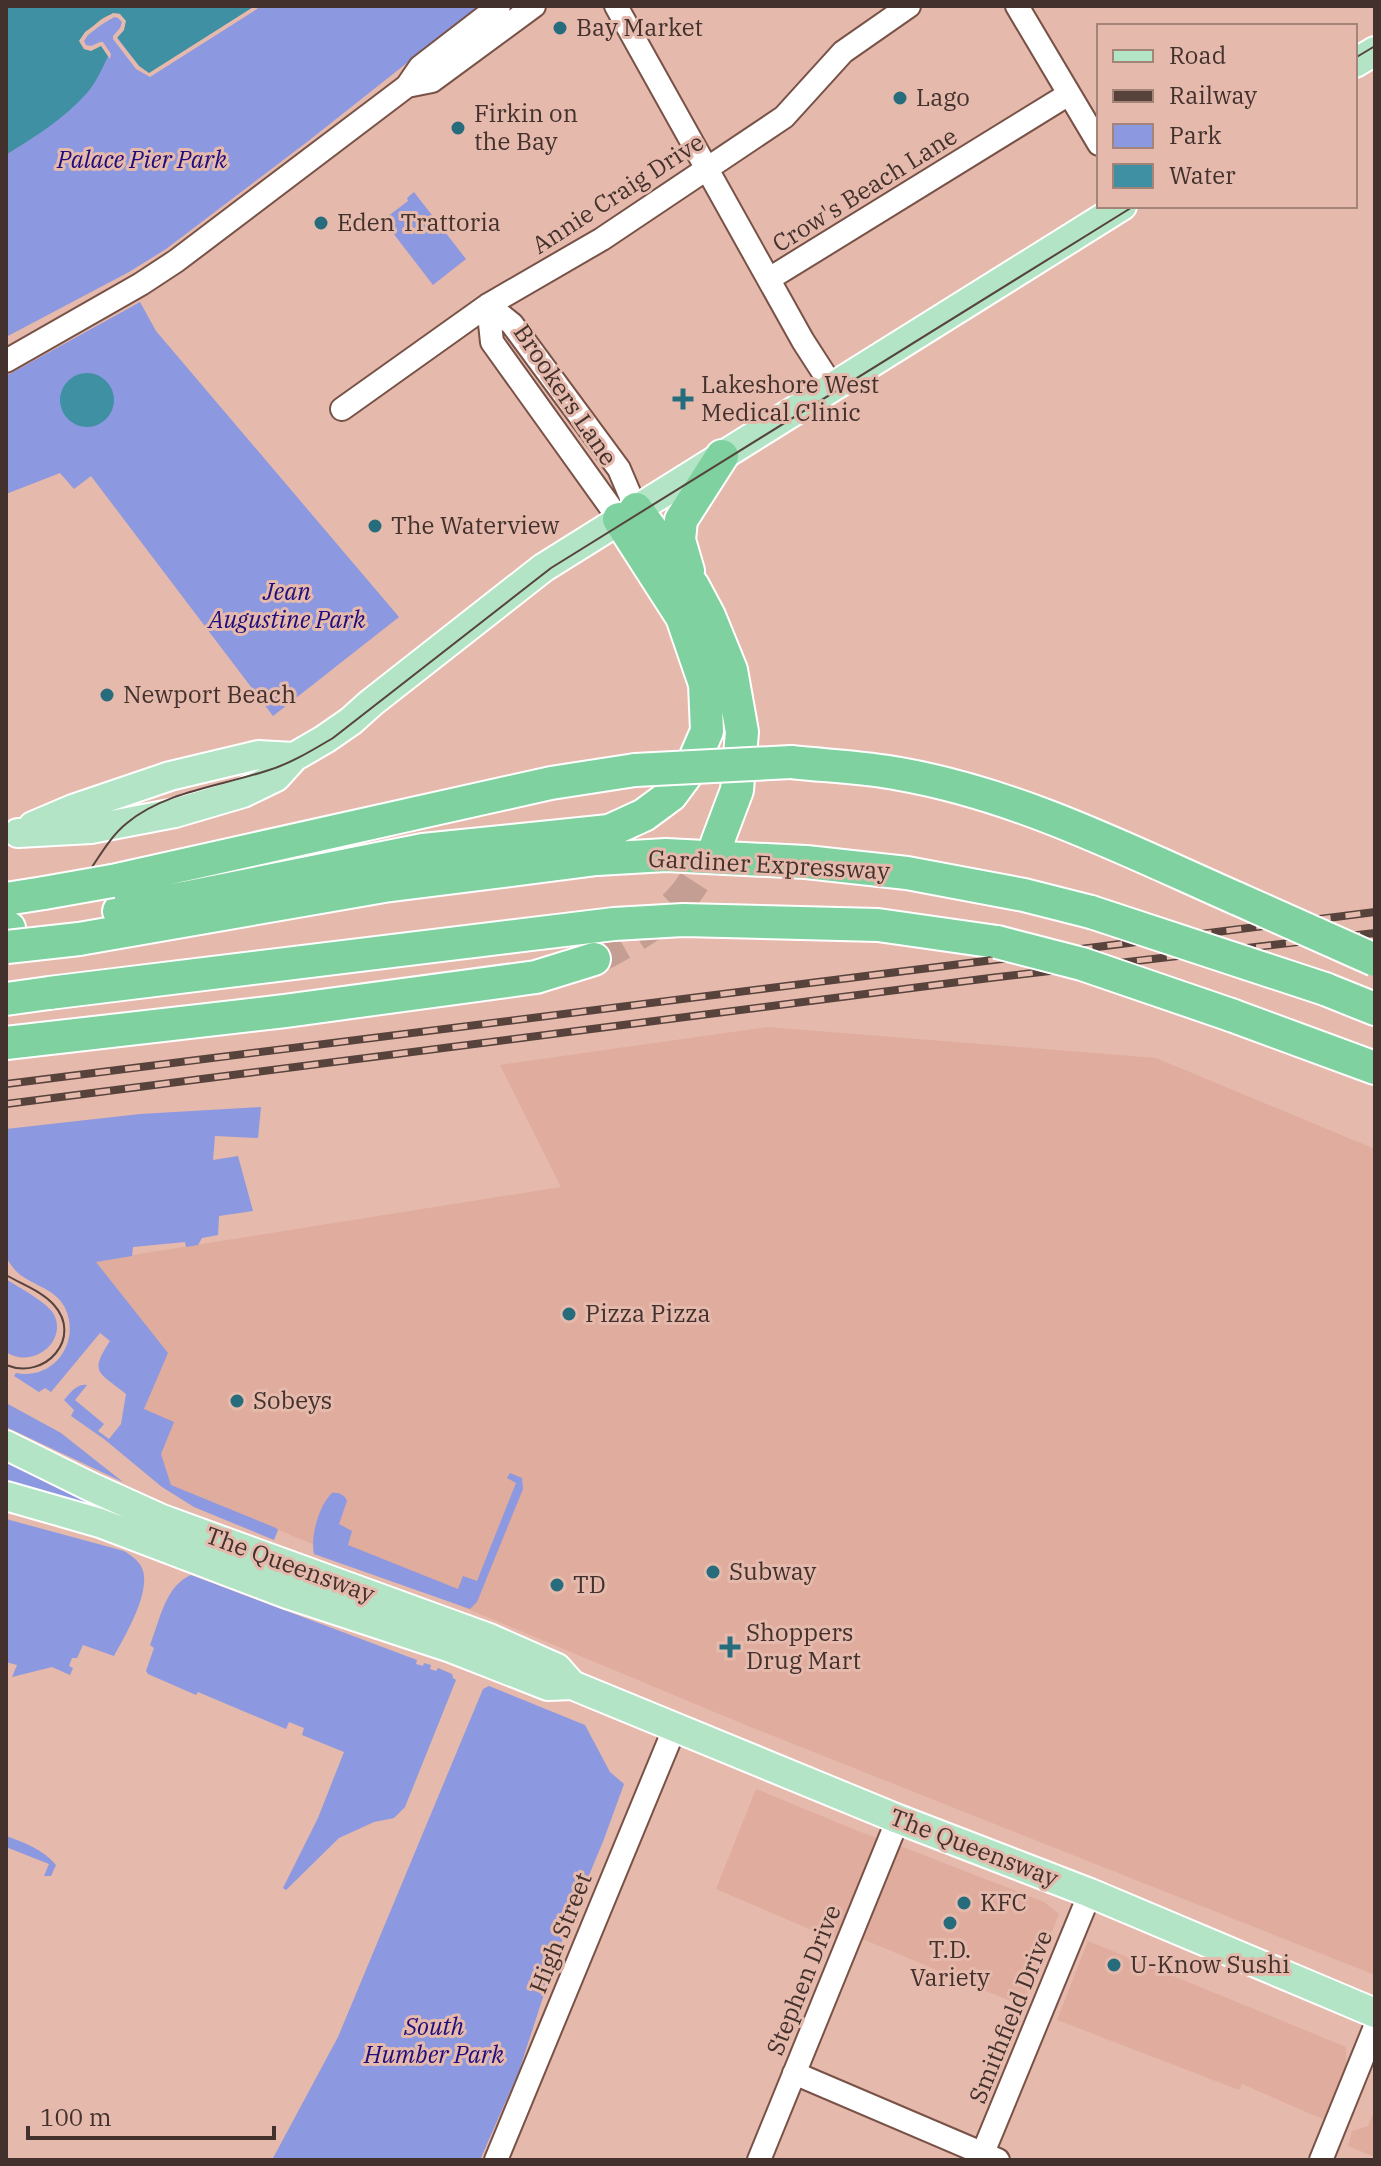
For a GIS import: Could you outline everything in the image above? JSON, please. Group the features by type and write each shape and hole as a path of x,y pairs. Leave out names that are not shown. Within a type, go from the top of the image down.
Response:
{"highway":[{"path":"717,843 737,790 742,732 731,670 693,586 679,540 681,520 722,456"},
{"path":"628,514 693,586"},
{"path":"7,930 79,929 423,850 609,831 644,815 671,795 691,768 707,731 705,684 682,617 628,514"},
{"path":"7,930 44,893 112,881 551,783 635,770 791,762 899,773 991,796 1075,827 1375,960"},
{"name":"Gardiner Expressway","path":"79,929 597,859 666,855 806,862 907,873 1024,895 1091,912 1325,989 1375,1009"},
{"path":"6,999 627,923 683,920 878,925 997,942 1082,964 1375,1068"},
{"path":"6,1042 285,1011 536,977 594,959"}],"main road":[{"path":"1357,62 1375,51"},
{"path":"12,834 73,809 170,776 258,755 294,757 351,721 531,577 1119,208"},
{"name":"The Queensway","path":"6,1445 162,1519 489,1638 557,1668 572,1685"},
{"name":"The Queensway","path":"6,1496 100,1523 287,1594 451,1648 548,1686 572,1685 898,1819 1090,1893 1375,2013"}],"street":[{"path":"6,361 176,261 407,86 420,67 499,6"},
{"path":"407,86 432,81 534,6"},
{"path":"616,6 803,341 832,386"},
{"name":"Annie Craig Drive","path":"342,409 488,305 602,239 784,117 843,52 909,6"},
{"path":"1017,6 1097,141"},
{"name":"Crow's Beach Lane","path":"769,279 1069,94"},
{"name":"Brookers Lane","path":"488,305 492,342 628,514"},
{"name":"High Street","path":"496,2160 675,1727"},
{"name":"Stephen Drive","path":"759,2160 898,1819"},
{"name":"Smithfield Drive","path":"987,2158 1090,1893"},
{"path":"1321,2160 1375,2027"},
{"path":"794,2073 987,2158"}],"shaded area":[{"path":"767,1027 1156,1058 1375,1149 1375,1975 748,1726 171,1485 144,1410 153,1384 95,1261 561,1187 500,1065"},
{"path":"756,1789 1044,1902 1059,1914 1022,2006 865,1940 828,1937 716,1889"},
{"path":"1088,1941 1346,2047 1346,2067 1327,2121 1242,2084 1239,2090 1057,2020"},
{"path":"1375,2109 1375,2157 1348,2146 1352,2131 1368,2126"}],"green space":[{"name":"Palace Pier Park","path":"255,6 479,6 166,249 6,337 6,155 38,134 91,51 79,41 85,32 120,14 124,30 149,73"},
{"path":"414,192 466,259 433,285 383,220 408,201 407,198"},
{"name":"Jean Augustine Park","path":"140,302 156,331 399,617 273,716 91,476 74,489 60,473 6,494 6,376"},
{"path":"261,1107 258,1138 215,1136 213,1160 238,1156 253,1211 219,1216 218,1235 202,1238 198,1245 186,1247 185,1242 133,1247 132,1256 96,1262 168,1353 144,1409 174,1422 161,1454 171,1485 276,1528 274,1540 194,1507 162,1487 71,1416 74,1410 64,1400 77,1387 87,1385 75,1400 104,1424 98,1431 109,1439 121,1424 126,1394 100,1372 100,1360 110,1341 100,1333 51,1392 45,1388 39,1392 14,1376 16,1373 41,1371 52,1365 66,1347 69,1323 66,1310 57,1297 23,1277 6,1257 6,1129 140,1114"},
{"path":"6,1279 38,1299 53,1313 57,1323 53,1342 37,1355 17,1357 6,1352"},
{"path":"6,1403 61,1433 123,1482 6,1427"},
{"path":"6,1455 148,1524 6,1486"},
{"path":"510,1473 522,1478 523,1489 477,1602 470,1609 314,1554 313,1539 320,1513 332,1493 339,1494 347,1501 339,1524 352,1531 348,1545 458,1589 463,1576 477,1581 516,1483 507,1478"},
{"path":"6,1519 124,1551 139,1563 144,1578 140,1601 114,1656 83,1645 77,1658 72,1658 70,1675 52,1667 12,1677 17,1665 6,1662"},
{"path":"191,1575 417,1660 416,1664 431,1665 430,1669 436,1671 438,1668 452,1674 456,1680 405,1807 394,1818 374,1822 339,1838 286,1890 283,1888 318,1818 344,1752 302,1735 304,1728 289,1722 286,1729 148,1674 146,1671 154,1648 150,1645 164,1605 175,1587"},
{"name":"South Humber Park","path":"489,1686 585,1725 610,1772 624,1784 559,1948 519,2071 480,2160 272,2160 338,2037 483,1689"},
{"path":"6,1836 33,1847 51,1859 56,1865 51,1876 44,1876 49,1864 6,1847"}],"water":[{"path":"6,6 255,6 149,74 117,37 124,30 120,14 108,16 80,41 84,49 91,50 101,45 108,56 93,85 58,120 6,155"},
{"path":"87,373 106,381 114,400 106,419 87,427 68,419 60,400 68,381"}],"pier":[{"path":"259,6 150,77 136,69 113,39 122,22 118,18 114,17 101,25 84,41 91,46 103,42 111,54 110,59 101,46 91,51 84,49 79,41 99,22 113,13 120,14 126,21 124,30 117,38 139,66 149,73"}],"tunnel":[{"path":"594,959 632,938 667,913 687,892 717,843"}],"tram line":[{"path":"1357,57 1375,46"},
{"path":"92,867 117,833 142,812 193,791 275,768 333,738 551,568 1131,208"},
{"path":"6,1275 49,1300 62,1317 64,1330 56,1353 46,1361 34,1367 6,1365"}],"railway":[{"path":"6,1084 1375,912"},
{"path":"6,1104 990,978 1375,933"}],"place":[{"name":"Bay Market","path":"560,28"},
{"name":"Lago","path":"900,98"},
{"name":"Firkin on the Bay","path":"458,128"},
{"name":"Eden Trattoria","path":"321,223"},
{"name":"Lakeshore West Medical Clinic","path":"683,399"},
{"name":"The Waterview","path":"375,526"},
{"name":"Newport Beach","path":"107,695"},
{"name":"Pizza Pizza","path":"569,1314"},
{"name":"Sobeys","path":"237,1401"},
{"name":"Subway","path":"713,1572"},
{"name":"TD","path":"557,1585"},
{"name":"Shoppers Drug Mart","path":"730,1647"},
{"name":"KFC","path":"964,1903"},
{"name":"T.D. Variety","path":"950,1923"},
{"name":"U-Know Sushi","path":"1114,1965"}]}
